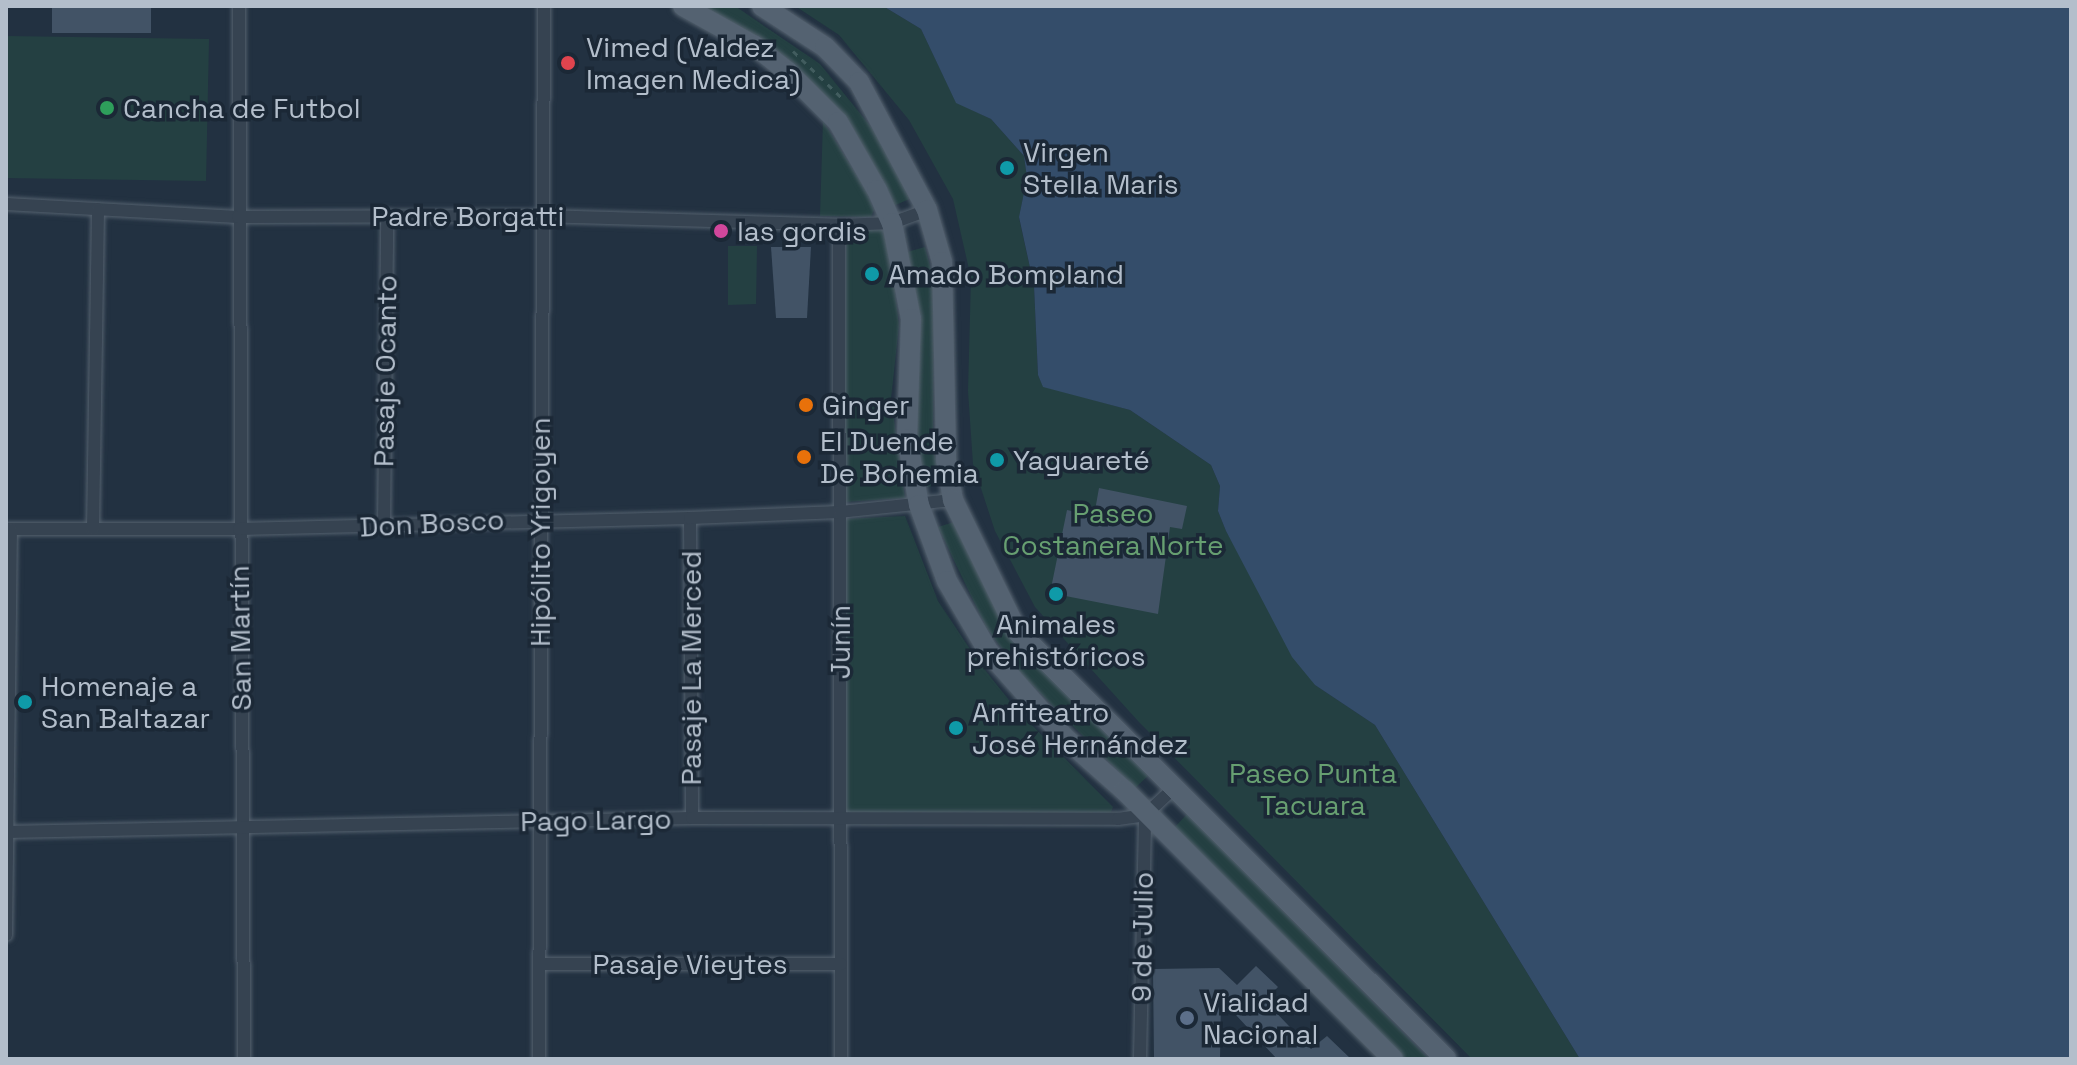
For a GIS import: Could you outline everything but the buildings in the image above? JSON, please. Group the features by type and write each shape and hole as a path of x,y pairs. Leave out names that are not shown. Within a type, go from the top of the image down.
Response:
{"main road":[{"path":"683,6 755,46 838,122 892,223 911,319 907,439 919,505 947,581 988,651 1064,737 1393,1059"},
{"path":"762,6 825,47 859,82 927,210 942,262 946,460 953,500 1017,631 1446,1059"}],"street":[{"name":"San Martín","path":"239,6 239,529 244,1059"},
{"name":"Hipólito Yrigoyen","path":"539,1059 544,6"},
{"name":"Padre Borgatti","path":"6,204 238,217 541,216 839,225 892,223 927,210"},
{"path":"93,529 98,209"},
{"name":"Pasaje Ocanto","path":"384,526 387,215"},
{"name":"Junín","path":"839,225 841,1059"},
{"name":"Don Bosco","path":"9,529 239,529 540,518 690,518 840,512 953,500"},
{"name":"Pasaje La Merced","path":"690,518 692,818"},
{"path":"6,935 9,529"},
{"path":"1145,815 1175,787"},
{"name":"Pago Largo","path":"7,832 242,831 692,818 1145,815"},
{"name":"9 de Julio","path":"1140,1059 1145,815"},
{"name":"Pasaje Vieytes","path":"539,964 841,964"}],"path":[{"path":"780,50 845,108 805,60 782,44"}],"green space":[{"path":"697,6 735,6 820,64 885,144 912,198 893,206 864,150"},
{"name":"Paseo Costanera Norte","path":"795,6 883,6 921,29 956,102 991,119 1024,156 1027,178 1019,218 1034,286 1038,375 1043,386 1130,410 1211,465 1220,486 1218,511 1226,531 1315,685 1375,725 1580,1059 1472,1059 1138,721 1035,607 995,531 973,464 968,391 971,278 953,199 909,120 839,35"},
{"name":"Cancha de Futbol","path":"6,36 209,39 206,181 6,178"},
{"path":"823,121 866,190 874,210 871,217 820,216"},
{"path":"888,229 899,326 891,398 905,498 844,502 846,230"},
{"path":"728,246 757,246 756,304 728,305"},
{"name":"Paseo Costanera Norte","path":"925,247 934,281 933,450 945,484 927,487 913,428 916,314 907,252"},
{"name":"Anfiteatro José Hernández","path":"905,516 938,601 978,661 1016,709 1113,807 1110,815 845,813 843,519"},
{"name":"Paseo Costanera Norte","path":"954,522 996,608 1148,776 1135,788 1020,673 986,627 938,527"},
{"path":"1187,814 1429,1059 1402,1059 1174,828"}],"water":[{"path":"883,6 2071,6 2071,1059 1580,1059 1375,725 1315,685 1292,657 1226,531 1218,511 1220,486 1211,465 1130,410 1043,387 1038,375 1034,286 1019,217 1027,178 1024,156 991,119 956,103 921,29"}],"place":[{"name":"Vimed (Valdez Imagen Medica)","path":"568,63"},
{"name":"Cancha de Futbol","path":"107,108"},
{"name":"Virgen Stella Maris","path":"1007,168"},
{"name":"las gordis","path":"721,231"},
{"name":"Amado Bompland","path":"872,274"},
{"name":"Ginger","path":"806,405"},
{"name":"El Duende De Bohemia","path":"804,457"},
{"name":"Yaguareté","path":"997,460"},
{"name":"Animales prehistóricos","path":"1056,594"},
{"name":"Homenaje a San Baltazar","path":"25,702"},
{"name":"Anfiteatro José Hernández","path":"956,728"},
{"name":"Vialidad Nacional","path":"1187,1018"}],"park label":[{"name":"Paseo Punta Tacuara","path":"1313,789"}]}
